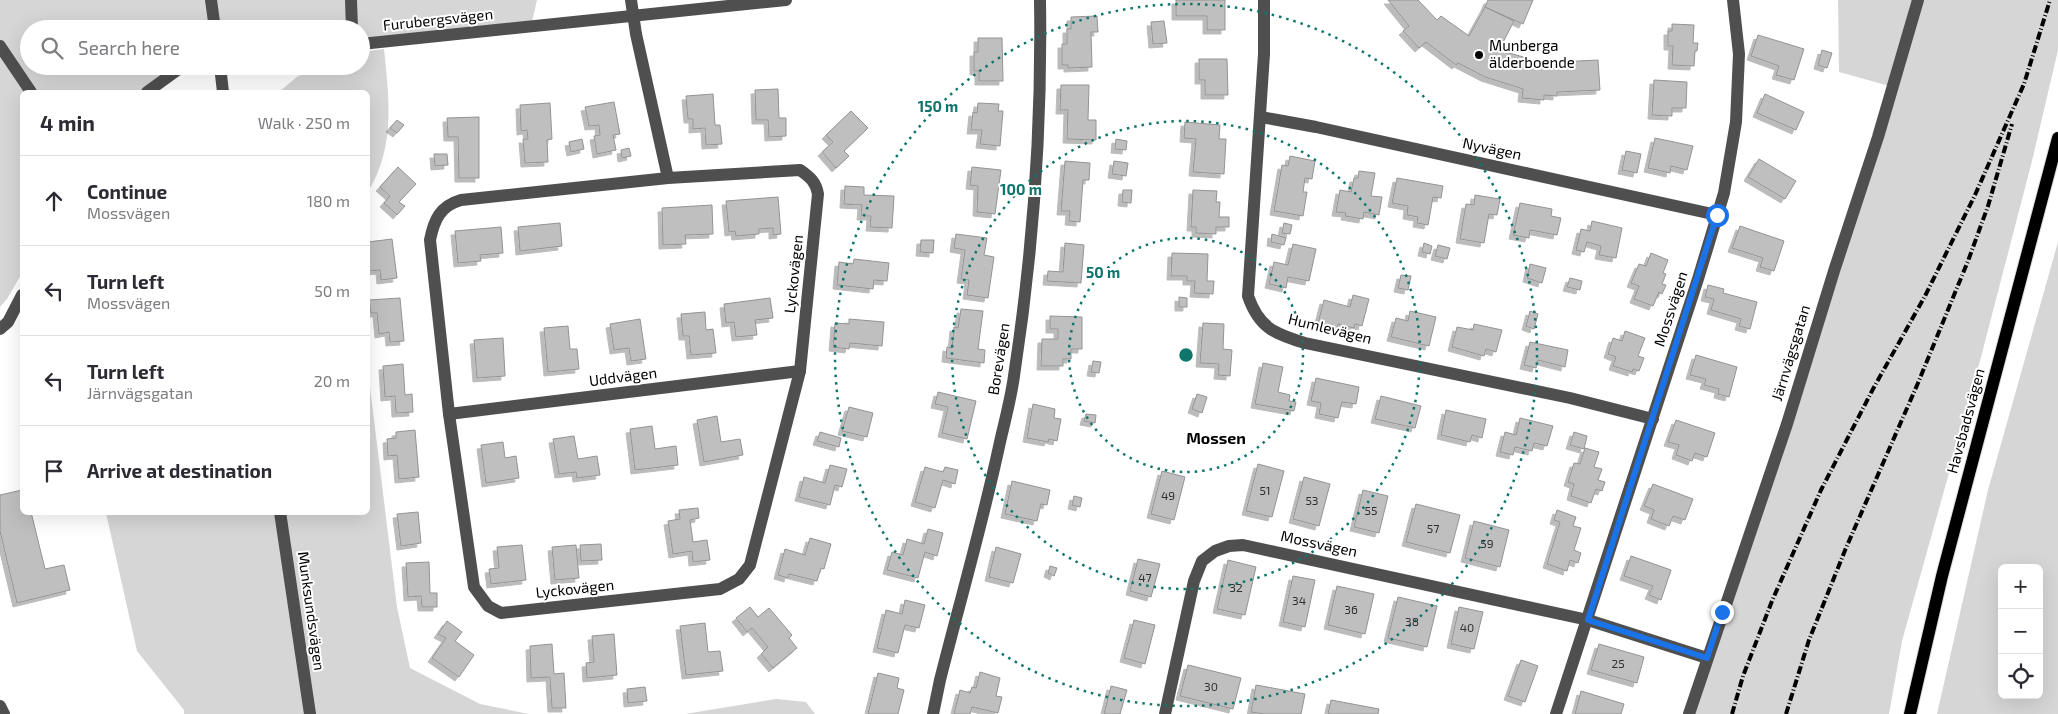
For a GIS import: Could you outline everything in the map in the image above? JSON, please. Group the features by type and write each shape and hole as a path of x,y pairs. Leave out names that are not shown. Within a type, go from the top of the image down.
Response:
{"main road":[{"name":"Havsbadsvägen","path":"1910,714 1947,557 2058,138"}],"street":[{"path":"211,0 214,20"},
{"path":"351,0 352,20"},
{"path":"631,0 668,178"},
{"name":"Furubergsvägen","path":"370,43 786,0"},
{"name":"Borevägen","path":"933,714 940,680 993,476 1014,377 1028,267 1038,144 1041,53 1040,0"},
{"name":"Humlevägen","path":"1264,0 1261,117 1248,296 1254,312 1266,326 1281,335 1305,343 1570,398 1653,419"},
{"name":"Mossvägen","path":"1556,714 1653,419 1724,193 1736,122 1739,54 1733,0"},
{"name":"Järnvägsgatan","path":"1689,714 1787,424 1878,137 1918,0"},
{"path":"0,46 30,90"},
{"path":"149,90 171,75"},
{"path":"221,75 223,90"},
{"name":"Nyvägen","path":"1261,117 1316,127 1717,215"},
{"name":"Lyckovägen","path":"800,170 812,178 817,186 818,194 800,371 750,565 739,579 720,589 501,613 488,606 474,587 449,414 430,240 433,222 452,202 461,200 668,178 752,171 800,170"},
{"path":"0,329 8,322 20,299"},
{"name":"Uddvägen","path":"449,414 800,371"},
{"name":"Munksundsvägen","path":"280,515 310,714"},
{"name":"Mossvägen","path":"1164,714 1194,581 1202,561 1215,551 1229,546 1243,545 1305,557 1588,620 1707,658"},
{"path":"0,706 4,714"}],"shaded area":[{"path":"0,0 537,0 531,26 370,45 370,20 20,20 20,75 180,75 159,84 151,90 20,90 20,276 0,307"},
{"path":"1838,0 2058,0 2058,50 2032,161 1975,380 1902,641 1889,714 1689,714 1893,87 1839,72"},
{"path":"384,49 389,104 387,140 377,174 370,188 370,90 281,90 302,75 370,75 370,51"},
{"path":"2058,242 2058,714 1937,714 1988,490"},
{"path":"370,387 397,607 410,668 480,704 529,714 184,714 184,710 137,651 106,515 370,515"},
{"path":"776,699 806,702 815,714 685,714"}],"building":[{"path":"1176,0 1225,0 1225,30 1207,30 1207,16 1176,16"},
{"name":"Munberga älderboende","path":"1388,0 1418,0 1437,20 1441,16 1469,36 1485,7 1514,21 1499,50 1530,59 1529,66 1558,69 1558,62 1598,60 1600,90 1557,92 1557,96 1544,95 1544,100 1522,98 1523,89 1485,77 1458,63 1456,65 1426,42 1419,48 1403,31 1409,26"},
{"path":"1488,0 1533,0 1523,24 1485,7"},
{"path":"1097,16 1098,32 1091,32 1092,67 1068,68 1068,65 1062,65 1062,44 1067,44 1067,29 1071,29 1071,17"},
{"path":"1164,21 1167,43 1153,44 1151,22"},
{"path":"1672,24 1694,25 1693,43 1698,43 1697,51 1695,51 1694,66 1672,65 1673,46 1668,46 1668,31 1672,31"},
{"path":"1758,35 1804,49 1794,80 1776,75 1779,66 1751,56"},
{"path":"978,38 1002,38 1003,81 979,81 979,71 974,71 974,52 978,52"},
{"path":"1822,50 1832,53 1827,68 1818,65"},
{"path":"1199,59 1227,59 1228,95 1205,95 1205,80 1199,80"},
{"path":"1654,80 1687,82 1686,108 1672,108 1672,116 1652,115"},
{"path":"1061,85 1089,85 1088,120 1096,120 1096,140 1067,139 1068,110 1060,110"},
{"path":"778,89 779,118 786,118 786,136 769,137 768,120 756,120 755,90"},
{"path":"713,94 715,125 720,125 722,144 706,145 705,128 693,129 693,119 688,119 686,96"},
{"path":"1765,94 1804,112 1796,130 1757,113"},
{"path":"614,102 620,134 613,135 616,150 597,154 594,136 600,135 599,125 589,126 585,107"},
{"path":"550,103 552,139 547,140 548,162 525,163 523,139 528,139 527,130 521,131 520,105"},
{"path":"978,103 999,104 998,111 1003,111 1000,146 980,144 982,130 971,130 973,112 977,113"},
{"path":"851,111 868,128 844,151 849,156 836,168 822,152 833,142 826,135"},
{"path":"479,117 479,178 459,178 458,137 448,137 447,118"},
{"path":"397,120 404,125 397,133 390,128"},
{"path":"1185,122 1220,125 1219,139 1226,139 1224,174 1193,172 1196,139 1184,138"},
{"path":"1655,138 1693,146 1687,170 1671,166 1670,173 1648,168"},
{"path":"582,139 584,149 571,152 569,142"},
{"path":"1116,139 1127,141 1126,150 1115,149"},
{"path":"629,148 631,156 622,158 621,150"},
{"path":"1626,151 1641,154 1637,173 1622,170"},
{"path":"434,154 447,154 448,165 435,166"},
{"path":"1290,156 1315,161 1312,179 1305,178 1303,192 1307,192 1303,216 1274,211 1282,165 1288,166"},
{"path":"1759,159 1796,181 1785,199 1748,177"},
{"path":"1065,161 1090,163 1089,180 1083,180 1080,222 1069,221 1070,211 1061,211"},
{"path":"1114,161 1128,163 1126,176 1112,174"},
{"path":"398,167 416,184 399,202 405,206 397,215 384,203 390,196 380,187"},
{"path":"972,167 1001,170 995,214 977,212 978,186 970,185"},
{"path":"1359,171 1375,173 1371,196 1382,197 1379,215 1364,212 1363,219 1345,216 1346,213 1336,212 1340,190 1351,192 1354,178 1358,178"},
{"path":"1397,178 1443,186 1441,198 1433,197 1428,225 1417,223 1418,217 1407,215 1408,206 1392,203"},
{"path":"845,186 864,187 864,195 894,196 892,228 870,227 871,216 861,216 862,205 844,204"},
{"path":"1123,190 1132,190 1131,203 1122,202"},
{"path":"1193,190 1217,191 1216,202 1220,202 1219,217 1229,217 1229,227 1216,227 1216,234 1196,233 1196,227 1191,227"},
{"path":"1475,195 1500,199 1497,215 1489,214 1484,243 1460,239 1466,204 1474,205"},
{"path":"778,197 781,234 773,235 773,228 759,229 759,234 736,236 735,231 729,232 726,201"},
{"path":"1520,203 1552,209 1551,216 1561,218 1557,235 1530,230 1529,238 1513,235"},
{"path":"712,205 713,234 685,235 686,244 663,245 662,208"},
{"path":"1592,221 1622,228 1616,258 1599,255 1601,246 1587,242 1584,252 1576,250 1581,229 1590,231"},
{"path":"560,223 562,246 520,251 518,227"},
{"path":"1284,223 1292,225 1290,234 1282,233"},
{"path":"1740,226 1784,241 1774,271 1760,267 1763,258 1732,248"},
{"path":"501,227 503,253 480,255 481,261 458,263 455,231"},
{"path":"956,234 987,238 984,255 994,257 988,298 967,295 969,280 961,279 965,250 954,248"},
{"path":"1272,234 1286,238 1284,245 1271,242"},
{"path":"392,239 397,278 381,280 380,270 370,271 370,242"},
{"path":"921,240 934,240 933,253 920,252"},
{"path":"1065,243 1084,245 1081,283 1047,281 1048,271 1063,272"},
{"path":"1424,243 1432,246 1430,254 1422,252"},
{"path":"1293,244 1316,249 1309,281 1288,277 1286,288 1269,284 1274,262 1288,265"},
{"path":"1438,245 1450,248 1447,259 1435,256"},
{"path":"1172,253 1208,254 1207,281 1214,281 1213,294 1194,293 1195,281 1187,281 1187,276 1171,276"},
{"path":"1651,253 1668,260 1663,273 1666,274 1662,284 1666,285 1662,294 1659,292 1653,306 1634,299 1639,286 1631,283 1639,264 1646,266"},
{"path":"854,259 889,263 887,281 874,280 873,289 837,285 839,262 853,264"},
{"path":"1530,264 1546,268 1542,283 1527,278"},
{"path":"1401,275 1411,276 1408,290 1398,288"},
{"path":"1570,278 1582,281 1580,290 1567,287"},
{"path":"1708,285 1724,289 1723,293 1757,302 1750,329 1739,326 1741,319 1711,310 1714,299 1705,297"},
{"path":"1353,295 1369,299 1362,326 1355,324 1354,328 1338,324 1337,328 1318,323 1324,300 1350,307"},
{"path":"1179,297 1187,298 1187,307 1179,307"},
{"path":"400,298 404,341 390,342 389,332 379,334 377,313 371,313 370,300"},
{"path":"770,298 773,318 755,320 757,335 736,337 734,322 726,323 724,304"},
{"path":"961,309 983,311 978,349 985,350 984,363 946,358 947,347 952,348 954,327 958,328"},
{"path":"1410,311 1436,317 1429,346 1391,337 1396,318 1408,321"},
{"path":"1530,311 1538,314 1534,329 1526,326"},
{"path":"705,312 706,330 713,329 716,353 691,355 689,336 683,336 681,314"},
{"path":"1050,316 1082,317 1082,349 1071,349 1071,359 1063,359 1063,366 1041,366 1042,339 1058,339 1058,329 1050,329"},
{"path":"640,319 646,359 631,361 629,348 614,350 610,324"},
{"path":"849,319 884,322 882,346 850,343 849,349 833,347 835,323 849,324"},
{"path":"1203,323 1224,324 1223,349 1232,350 1230,376 1218,375 1219,364 1200,363"},
{"path":"1474,324 1502,330 1496,352 1486,349 1484,356 1452,347 1457,327 1473,330"},
{"path":"568,326 570,349 577,349 579,369 548,372 544,328"},
{"path":"1625,331 1645,338 1638,356 1644,358 1639,371 1633,369 1632,372 1613,366 1616,357 1608,354 1613,338 1622,341"},
{"path":"503,338 505,376 477,378 474,340"},
{"path":"1530,342 1568,350 1565,367 1538,360 1536,368 1524,365"},
{"path":"1696,355 1737,367 1729,397 1718,394 1719,389 1704,385 1706,379 1690,375"},
{"path":"1093,361 1101,362 1099,373 1091,372"},
{"path":"1263,363 1283,367 1278,392 1290,395 1289,401 1296,402 1294,411 1255,404"},
{"path":"403,364 405,395 412,394 413,412 396,413 395,396 385,397 383,366"},
{"path":"1316,378 1359,387 1356,404 1342,402 1338,418 1319,414 1321,403 1311,401"},
{"path":"938,392 976,401 967,439 942,433 948,407 935,404"},
{"path":"1197,394 1207,397 1202,413 1192,409"},
{"path":"1381,396 1421,406 1415,428 1375,419"},
{"path":"1033,404 1055,409 1054,418 1061,419 1057,441 1049,439 1048,442 1027,438"},
{"path":"849,407 873,413 867,437 842,431"},
{"path":"1446,410 1486,419 1482,438 1472,435 1470,442 1441,435"},
{"path":"1086,414 1096,415 1095,423 1084,421"},
{"path":"717,416 721,442 740,439 743,455 704,462 697,420"},
{"path":"1520,418 1553,426 1547,446 1534,443 1532,451 1515,447 1513,455 1500,452 1505,432 1516,435"},
{"path":"1676,420 1715,433 1707,457 1695,453 1692,461 1676,455 1679,445 1668,442"},
{"path":"652,426 655,449 676,446 678,465 635,470 630,429"},
{"path":"415,430 419,477 399,479 397,455 388,456 387,439 396,438 396,432"},
{"path":"820,432 841,438 839,447 817,441"},
{"path":"1574,432 1587,436 1584,449 1570,445"},
{"path":"574,436 578,459 597,456 600,475 577,478 576,472 559,474 553,439"},
{"path":"503,442 505,458 516,456 519,478 486,483 481,445"},
{"path":"1585,448 1599,452 1594,467 1602,469 1598,480 1605,482 1602,491 1596,489 1591,503 1571,496 1574,484 1568,482 1574,463 1580,464"},
{"path":"1258,464 1284,471 1272,517 1246,511"},
{"path":"830,465 847,469 842,487 835,485 830,505 799,497 804,477 825,483"},
{"path":"925,467 943,472 945,467 958,470 955,484 943,480 935,508 915,502"},
{"path":"1162,471 1185,477 1174,520 1151,514"},
{"path":"1304,477 1330,484 1319,526 1293,519"},
{"path":"1012,481 1050,490 1047,505 1041,504 1037,521 1005,514"},
{"path":"1653,484 1693,499 1685,520 1673,516 1669,526 1651,519 1654,510 1644,506"},
{"path":"20,490 20,515 32,515 45,569 64,565 70,590 17,603 0,531 0,495"},
{"path":"1363,490 1388,496 1379,533 1354,527"},
{"path":"1074,496 1082,498 1080,507 1072,505"},
{"path":"1416,504 1460,515 1450,553 1406,542"},
{"path":"698,508 699,518 690,520 693,542 707,540 710,560 693,562 692,551 673,554 668,521 680,519 679,510"},
{"path":"1557,510 1576,517 1573,526 1581,528 1574,550 1581,553 1578,563 1570,560 1567,571 1547,564 1560,522 1554,520"},
{"path":"418,512 421,543 401,546 397,514"},
{"path":"1474,521 1509,530 1500,567 1465,558"},
{"path":"928,529 943,533 937,556 925,552 918,578 887,570 892,552 903,555 907,539 924,544"},
{"path":"810,538 831,544 824,569 821,568 817,581 789,574 788,578 778,575 785,549 805,555"},
{"path":"601,544 602,560 581,561 580,545"},
{"path":"522,545 526,580 491,584 489,569 499,568 497,547"},
{"path":"576,545 579,578 555,580 552,547"},
{"path":"996,547 1021,554 1013,583 989,577"},
{"path":"1631,556 1671,570 1661,600 1649,595 1653,586 1624,576"},
{"path":"1138,559 1160,564 1151,597 1130,591"},
{"path":"1228,560 1256,567 1245,615 1217,609"},
{"path":"429,562 430,593 437,593 437,607 422,607 421,596 408,597 406,563"},
{"path":"1050,566 1057,568 1054,576 1048,573"},
{"path":"1293,576 1315,580 1305,627 1283,622"},
{"path":"1337,586 1374,594 1365,634 1328,625"},
{"path":"1398,597 1437,606 1427,647 1388,638"},
{"path":"905,600 925,605 919,628 905,625 898,653 877,648 886,610 902,614"},
{"path":"750,607 758,617 769,608 792,635 789,638 797,648 773,668 761,654 768,647 752,628 747,632 736,618"},
{"path":"1459,607 1483,612 1474,649 1451,644"},
{"path":"1134,620 1155,625 1145,664 1124,658"},
{"path":"447,621 462,632 455,641 474,655 459,677 432,658 446,638 438,634"},
{"path":"705,623 708,652 720,651 723,671 686,675 680,626"},
{"path":"614,634 617,675 587,678 586,663 594,662 592,636"},
{"path":"552,644 554,674 564,673 566,708 552,708 550,677 531,678 530,646"},
{"path":"1599,644 1644,657 1637,683 1591,670"},
{"path":"1521,660 1538,666 1525,702 1508,696"},
{"path":"1188,665 1241,678 1233,709 1180,696"},
{"path":"980,672 1000,678 996,696 1002,697 998,713 972,707 970,714 954,714 960,690 970,693 972,687 976,688"},
{"path":"878,673 899,678 897,688 904,690 898,714 868,714"},
{"path":"1256,685 1305,694 1301,714 1251,712"},
{"path":"1111,686 1127,690 1120,714 1104,714"},
{"path":"645,687 647,701 628,703 627,689"},
{"path":"1581,691 1624,704 1621,714 1575,714"},
{"path":"1331,700 1379,709 1378,714 1328,714"}],"railway":[{"path":"1732,714 1743,676 1772,601 1821,490 1873,389 1925,296 1975,195 2024,84 2050,0"},
{"path":"1786,714 1809,640 1968,261 1988,206 2012,124"}],"place":[{"name":"Munberga älderboende","path":"1479,55"}],"district":[{"name":"Mossen","path":"1216,438"}],"route":[{"path":"1717,215 1588,620 1707,658 1722,612"}]}
